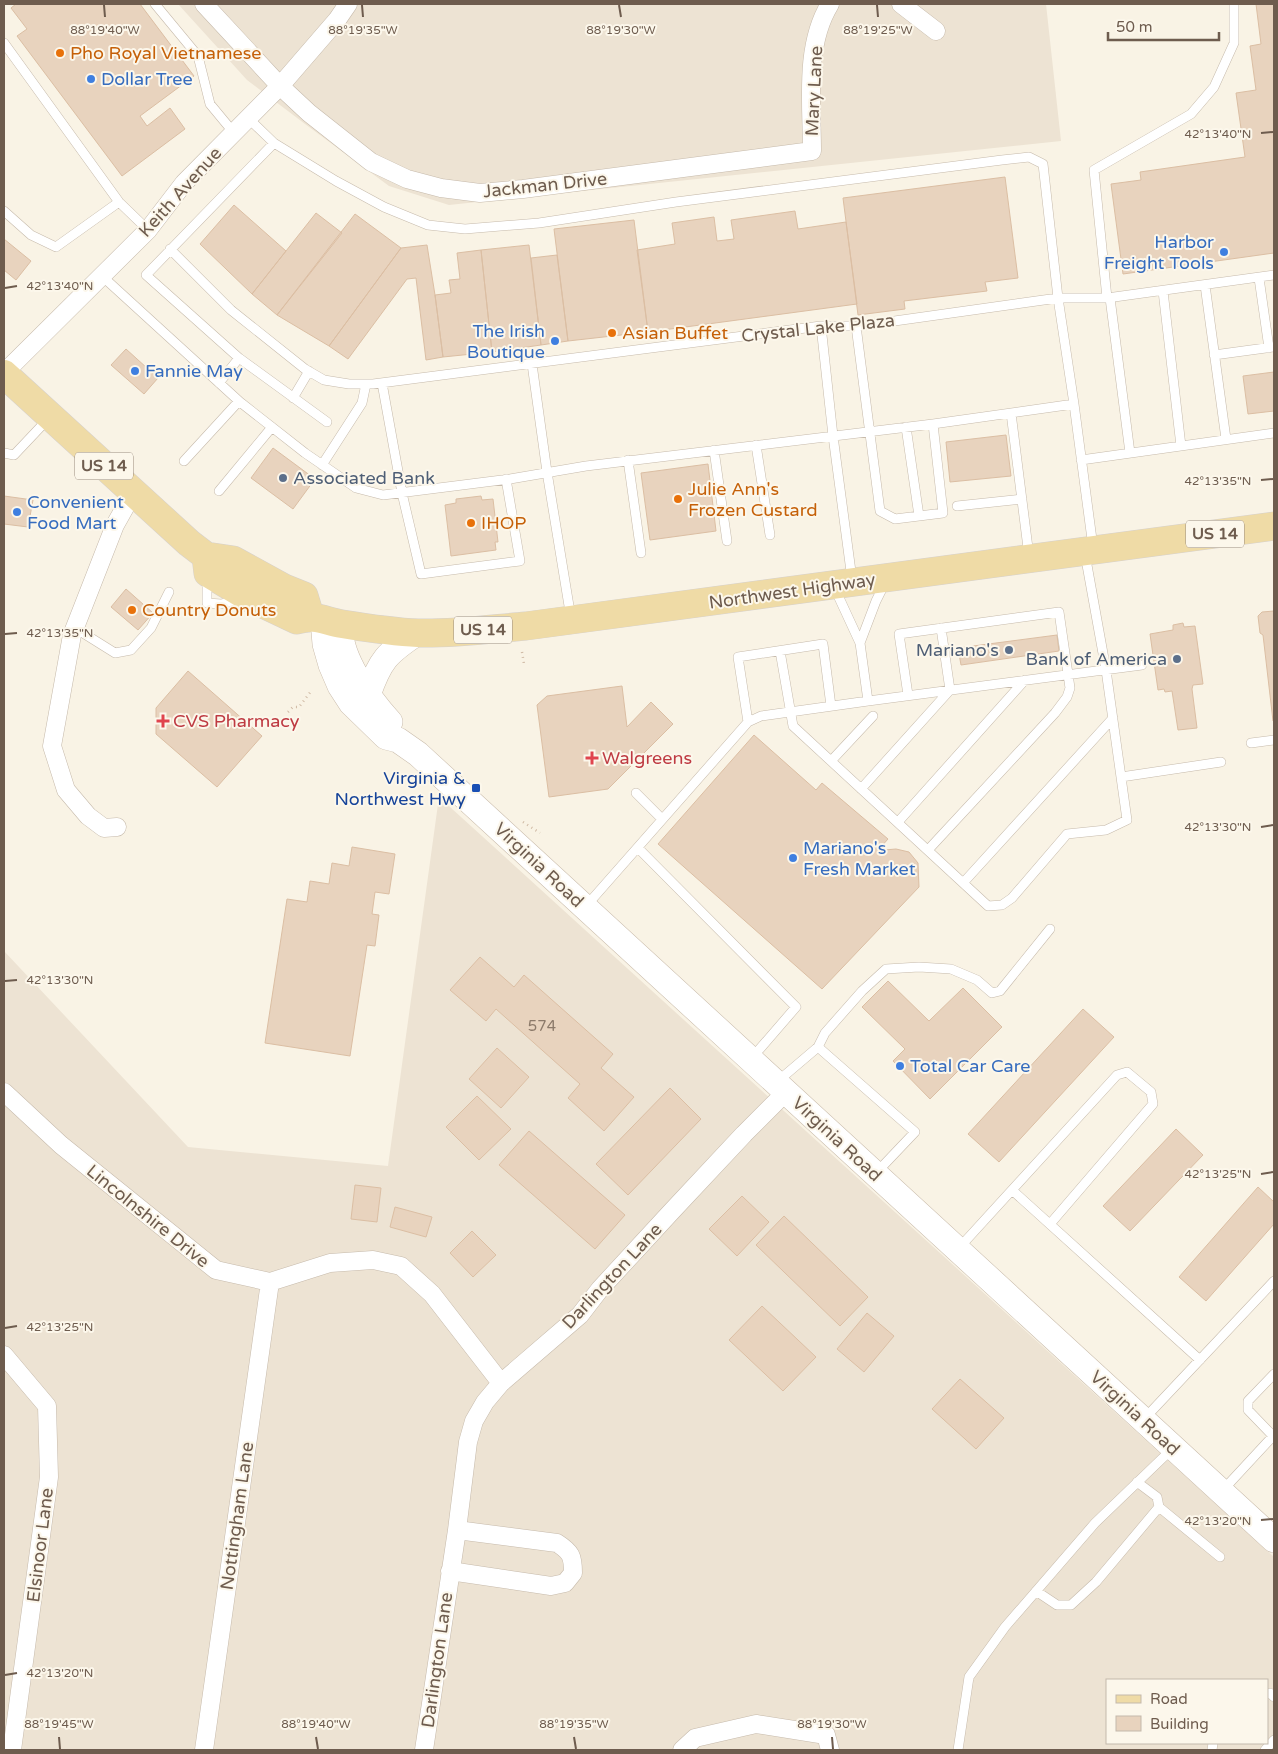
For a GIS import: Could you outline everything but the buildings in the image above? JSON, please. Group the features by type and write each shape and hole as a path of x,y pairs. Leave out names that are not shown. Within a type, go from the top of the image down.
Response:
{"main road":[{"name":"Northwest Highway","path":"4,373 168,525 207,564 248,598 298,620 325,620 417,633 476,631 1274,526"},
{"path":"207,564 232,560 284,588 304,596 325,620"}],"street":[{"name":"Jackman Drive","path":"204,4 280,86 309,113 371,162 407,180 448,189 480,193 524,189 812,151"},
{"name":"Keith Avenue","path":"4,373 148,230 184,183 280,86 337,20 348,4"},
{"name":"Mary Lane","path":"812,151 814,44 830,4"},
{"path":"901,4 936,31"},
{"path":"117,827 104,828 88,816 66,790 52,746 72,635 115,526 133,493"},
{"name":"Virginia Road","path":"325,620 340,634 342,645 368,695 375,706 396,729 398,740"},
{"name":"Virginia Road","path":"325,620 325,644 331,665 350,703 386,737 398,740 418,754 1274,1540"},
{"path":"368,695 376,671 386,657 395,648 417,633"},
{"name":"Darlington Lane","path":"424,1750 468,1442 474,1421 485,1402 501,1383 580,1315 600,1290 744,1134 781,1088"},
{"name":"Lincolnshire Drive","path":"4,1092 61,1146 216,1270 270,1282"},
{"path":"270,1282 330,1263 372,1260 401,1266 432,1294 501,1383"},
{"name":"Nottingham Lane","path":"204,1750 270,1282"},
{"name":"Elsinoor Lane","path":"4,1355 47,1406 49,1477 12,1750"},
{"name":"Darlington Lane","path":"450,1570 551,1586 565,1584 574,1573 569,1551 557,1543 456,1530"},
{"path":"682,1750 695,1738 756,1724 826,1735 830,1750"}],"lane":[{"path":"155,4 198,56 210,104 234,133"},
{"path":"1130,453 1094,170 1191,114 1214,87 1234,43 1234,4"},
{"path":"4,43 119,202 148,230"},
{"path":"248,118 274,143 336,181 384,207 428,225 466,229 539,223 836,181 1002,160 1030,158 1043,164 1058,298 1081,460 1089,550 1127,820 1106,830 1067,834 1012,898 1002,905 988,906 793,726 780,651"},
{"path":"274,143 146,275 239,358 327,422"},
{"path":"4,211 32,235 56,247 119,202"},
{"name":"Crystal Lake Plaza","path":"170,249 231,310 309,371 324,380 349,384 382,383 821,326 856,326 1058,298 1109,298 1274,276"},
{"path":"102,276 238,401 356,488 384,495 628,460 933,424 1074,404"},
{"path":"1214,355 1272,347 1259,278"},
{"path":"1205,285 1226,440"},
{"path":"1163,291 1181,446"},
{"path":"821,326 833,436 843,584 860,643 868,701"},
{"path":"856,326 880,511 895,519 943,513 933,424"},
{"path":"219,383 239,358"},
{"path":"532,364 571,620"},
{"path":"292,398 309,371"},
{"path":"382,383 402,493 422,574 520,561 506,479"},
{"path":"322,464 362,404 366,384"},
{"path":"184,462 238,401"},
{"path":"1011,413 1029,558"},
{"path":"4,453 14,455 50,416"},
{"path":"220,491 272,427"},
{"path":"906,427 919,516"},
{"path":"1081,460 1274,433"},
{"path":"756,445 770,535"},
{"path":"714,450 727,541"},
{"path":"628,460 641,553"},
{"path":"957,506 1022,499"},
{"path":"860,643 876,601 888,578"},
{"path":"75,628 115,653 131,650 150,628 169,592"},
{"path":"908,696 899,634 1059,612 1070,688 1067,697 1055,713 928,850"},
{"path":"941,628 950,690"},
{"path":"748,722 738,657 823,644 831,706"},
{"path":"585,907 748,722 761,716 1142,665"},
{"path":"898,822 1025,680"},
{"path":"861,789 950,690"},
{"path":"831,761 873,716"},
{"path":"963,883 1113,718"},
{"path":"1251,743 1274,740"},
{"path":"1121,777 1221,762"},
{"path":"636,793 662,820"},
{"path":"638,848 796,1007 751,1060"},
{"path":"781,1088 801,1063 818,1047 831,1026 862,991 886,969 919,967 951,969 977,980 992,993 1000,991 1050,929"},
{"path":"818,1047 915,1132 875,1174"},
{"path":"957,1250 1117,1075 1127,1072 1151,1092 1153,1104 1050,1224"},
{"path":"1012,1190 1200,1360"},
{"path":"1143,1420 1274,1281"},
{"path":"1221,1492 1274,1436 1248,1410 1248,1401 1274,1374"},
{"path":"958,1750 968,1677 1005,1627 1095,1523 1173,1448"},
{"path":"1137,1482 1157,1498 1159,1506 1220,1557"},
{"path":"1036,1592 1057,1605 1070,1606 1096,1582 1159,1506"},
{"path":"1265,1750 1274,1740"}],"path":[{"path":"522,652 524,664"},
{"path":"288,712 292,707 299,707 312,690"},
{"path":"523,822 540,833"}],"shaded area":[{"path":"178,4 1046,4 1061,141 449,205 389,186 305,124 247,80"},
{"path":"439,797 1274,1557 1274,1750 4,1750 4,951 188,1147 388,1166"}],"place":[{"name":"Pho Royal Vietnamese","path":"60,53"},
{"name":"Dollar Tree","path":"91,79"},
{"name":"Harbor Freight Tools","path":"1224,252"},
{"name":"Asian Buffet","path":"612,333"},
{"name":"The Irish Boutique","path":"555,341"},
{"name":"Fannie May","path":"135,371"},
{"name":"Associated Bank","path":"283,478"},
{"name":"Julie Ann's Frozen Custard","path":"678,499"},
{"name":"Convenient Food Mart","path":"17,512"},
{"name":"IHOP","path":"471,523"},
{"name":"Country Donuts","path":"132,610"},
{"name":"Mariano's","path":"1009,650"},
{"name":"Bank of America","path":"1177,659"},
{"name":"CVS Pharmacy","path":"163,721"},
{"name":"Walgreens","path":"592,758"},
{"name":"Virginia & Northwest Hwy","path":"476,788"},
{"name":"Mariano's Fresh Market","path":"793,858"},
{"name":"Total Car Care","path":"900,1066"}]}
